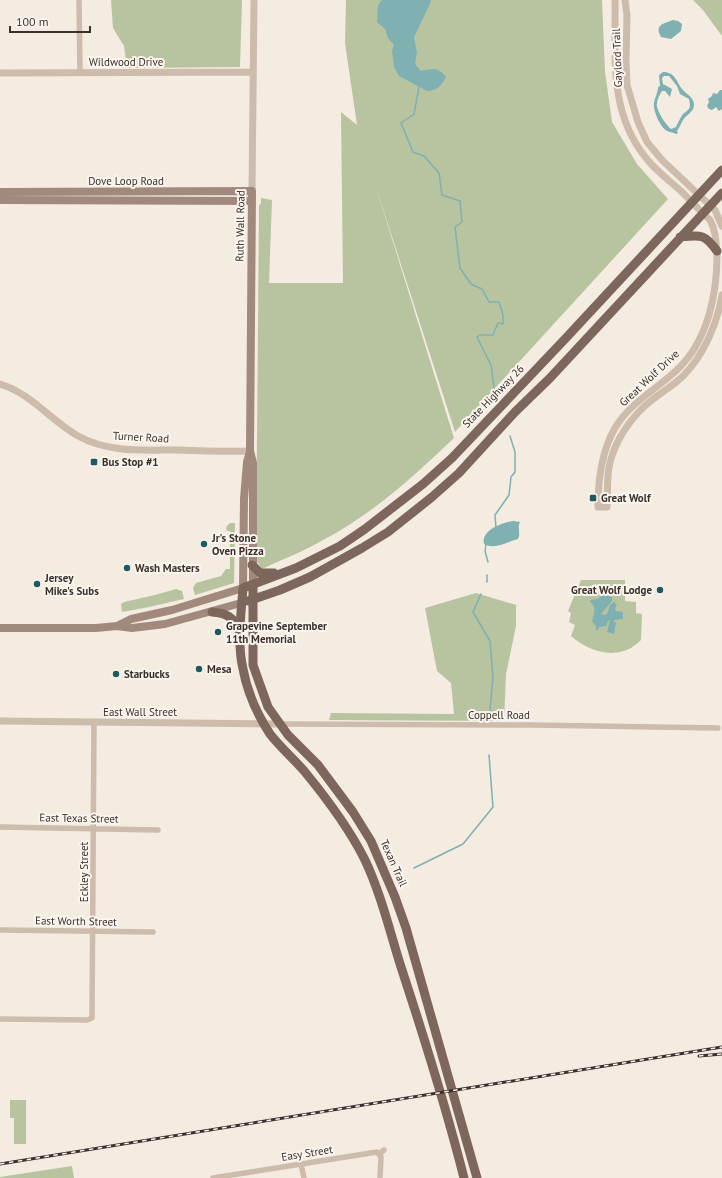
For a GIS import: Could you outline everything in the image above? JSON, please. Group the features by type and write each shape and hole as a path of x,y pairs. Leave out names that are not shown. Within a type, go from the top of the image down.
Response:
{"main road":[{"name":"State Highway 26","path":"243,588 284,573 340,546 412,493 452,458 722,170"},
{"name":"Dove Loop Road","path":"1,196 141,192 252,191"},
{"name":"Ruth Wall Road","path":"252,191 250,452 253,463 252,584"},
{"path":"140,201 141,192"},
{"path":"252,618 261,604 271,594 310,577 388,532 459,473 514,412 541,386 722,193"},
{"name":"Dove Loop Road","path":"1,196 140,201 251,201"},
{"path":"680,237 694,235 703,236 717,251"},
{"path":"530,375 541,386"},
{"name":"Ruth Wall Road","path":"243,588 244,498 247,462 250,452"},
{"path":"252,566 260,573 284,573"},
{"name":"Texan Trail","path":"252,584 253,664 268,707 288,735 318,765 343,798 377,854 395,896 406,928 477,1178"},
{"path":"117,626 131,619 172,610 243,588 240,632 242,668 248,689 264,724 304,771 335,811 351,835 365,861 379,895 410,994 464,1178"},
{"path":"0,628 96,628 117,626 132,628 165,624 212,612 280,590"},
{"path":"212,612 222,612 232,618 240,632"},
{"path":"365,861 377,854"}],"street":[{"path":"79,0 80,74"},
{"name":"Ruth Wall Road","path":"252,191 252,72 254,0"},
{"name":"Gaylord Trail","path":"615,0 615,74 617,91 623,116 634,139 646,158 695,199 710,206"},
{"name":"Gaylord Trail","path":"625,0 627,15 627,84 638,122 647,142 695,199"},
{"name":"Wildwood Drive","path":"0,73 80,74 252,72"},
{"name":"Great Wolf Drive","path":"695,199 703,213 713,225 717,240 717,271 710,313 693,350 680,367 630,409 615,427 605,451 599,476 598,507 607,508 608,475 612,454 623,432 636,414 651,400 684,376 698,358 712,330 722,295"},
{"path":"710,206 714,210 722,226"},
{"name":"Turner Road","path":"0,384 14,389 77,435 88,441 101,445 132,450 250,452"},
{"name":"East Wall Street","path":"0,721 280,724"},
{"name":"Eckley Street","path":"0,1019 90,1019 93,1014 94,723"},
{"name":"Coppell Road","path":"280,724 533,725 718,728"},
{"name":"East Texas Street","path":"0,827 158,830"},
{"name":"East Worth Street","path":"0,930 153,932"},
{"path":"380,1178 379,1154 384,1150"},
{"name":"Easy Street","path":"213,1178 234,1176 366,1153 377,1152 379,1154"},
{"path":"301,1164 304,1178"}],"green space":[{"path":"111,0 242,0 240,67 127,68 124,46 113,28"},
{"path":"346,0 602,0 605,72 612,122 637,164 668,199 455,432 375,184 454,438 409,480 360,518 302,551 262,569 256,560 259,206 261,203 261,198 272,200 269,283 343,283 341,112 357,125 345,43"},
{"path":"693,0 722,0 722,36 703,10"},
{"path":"230,523 235,523 234,583 195,595 193,588 196,583 221,576 226,569 230,569 230,531 227,531 226,529"},
{"path":"581,580 625,580 625,601 636,602 636,613 642,614 641,640 631,648 615,653 607,653 591,649 571,636 575,625 569,622 571,613 568,611"},
{"path":"176,589 182,591 184,599 122,612 121,604 124,602"},
{"path":"476,593 516,605 516,626 506,674 504,721 329,720 331,713 454,714 451,683 437,671 425,608"},
{"path":"10,1100 26,1100 26,1144 14,1144 14,1118 10,1118"},
{"path":"72,1166 74,1178 0,1178 0,1177"}],"water":[{"path":"382,0 431,0 414,37 417,53 415,64 421,71 435,69 440,71 446,77 441,85 436,89 427,91 399,76 394,67 392,50 394,45 388,38 385,29 377,22 378,5"},
{"path":"673,20 682,24 681,31 671,39 661,37 659,27"},
{"path":"663,72 667,72 673,75 682,89 692,98 694,102 693,110 683,120 677,131 678,133 676,134 668,132 664,129 656,114 654,101 658,87 660,86 659,75","holes":["664,76 669,76 677,86 680,94 689,99 690,105 676,127 671,129 661,116 657,107 658,99 662,91 665,91 670,97 672,89 663,84 662,78"]},
{"path":"720,90 722,90 722,109 719,111 716,107 712,110 709,109 707,106 709,102 708,99 713,93 717,94"},
{"path":"513,521 520,522 518,539 497,546 488,546 484,544 484,539 489,531 498,525"},
{"path":"606,593 612,598 612,601 601,614 607,614 610,605 614,602 617,605 615,608 616,611 623,612 623,619 614,620 614,622 616,622 614,634 607,632 610,620 606,626 599,627 598,630 596,630 596,626 592,621 594,606 590,602 591,600 597,599"}],"waterway":[{"path":"419,87 414,114 401,123 413,152 424,156 439,173 442,195 460,201 462,222 455,227 460,268 471,284 482,289 489,302 499,302 503,315 503,324 498,323 493,335 480,335 477,337 491,365 494,388"},
{"path":"496,528 495,515 509,495 511,477 515,472 515,452 510,436"},
{"path":"486,544 485,551 488,562"},
{"path":"487,575 487,582"},
{"path":"481,594 473,612 490,641 493,678 489,720"},
{"path":"414,868 463,844 493,807 489,755"}],"railway":[{"path":"0,1164 722,1047"},
{"path":"699,1056 722,1054"}],"place":[{"name":"Bus Stop #1","path":"94,462"},
{"name":"Great Wolf","path":"593,498"},
{"name":"Jr's Stone Oven Pizza","path":"204,544"},
{"name":"Wash Masters","path":"127,568"},
{"name":"Jersey Mike's Subs","path":"37,584"},
{"name":"Great Wolf Lodge","path":"660,590"},
{"name":"Grapevine September 11th Memorial","path":"218,632"},
{"name":"Mesa","path":"199,669"},
{"name":"Starbucks","path":"116,674"}]}
